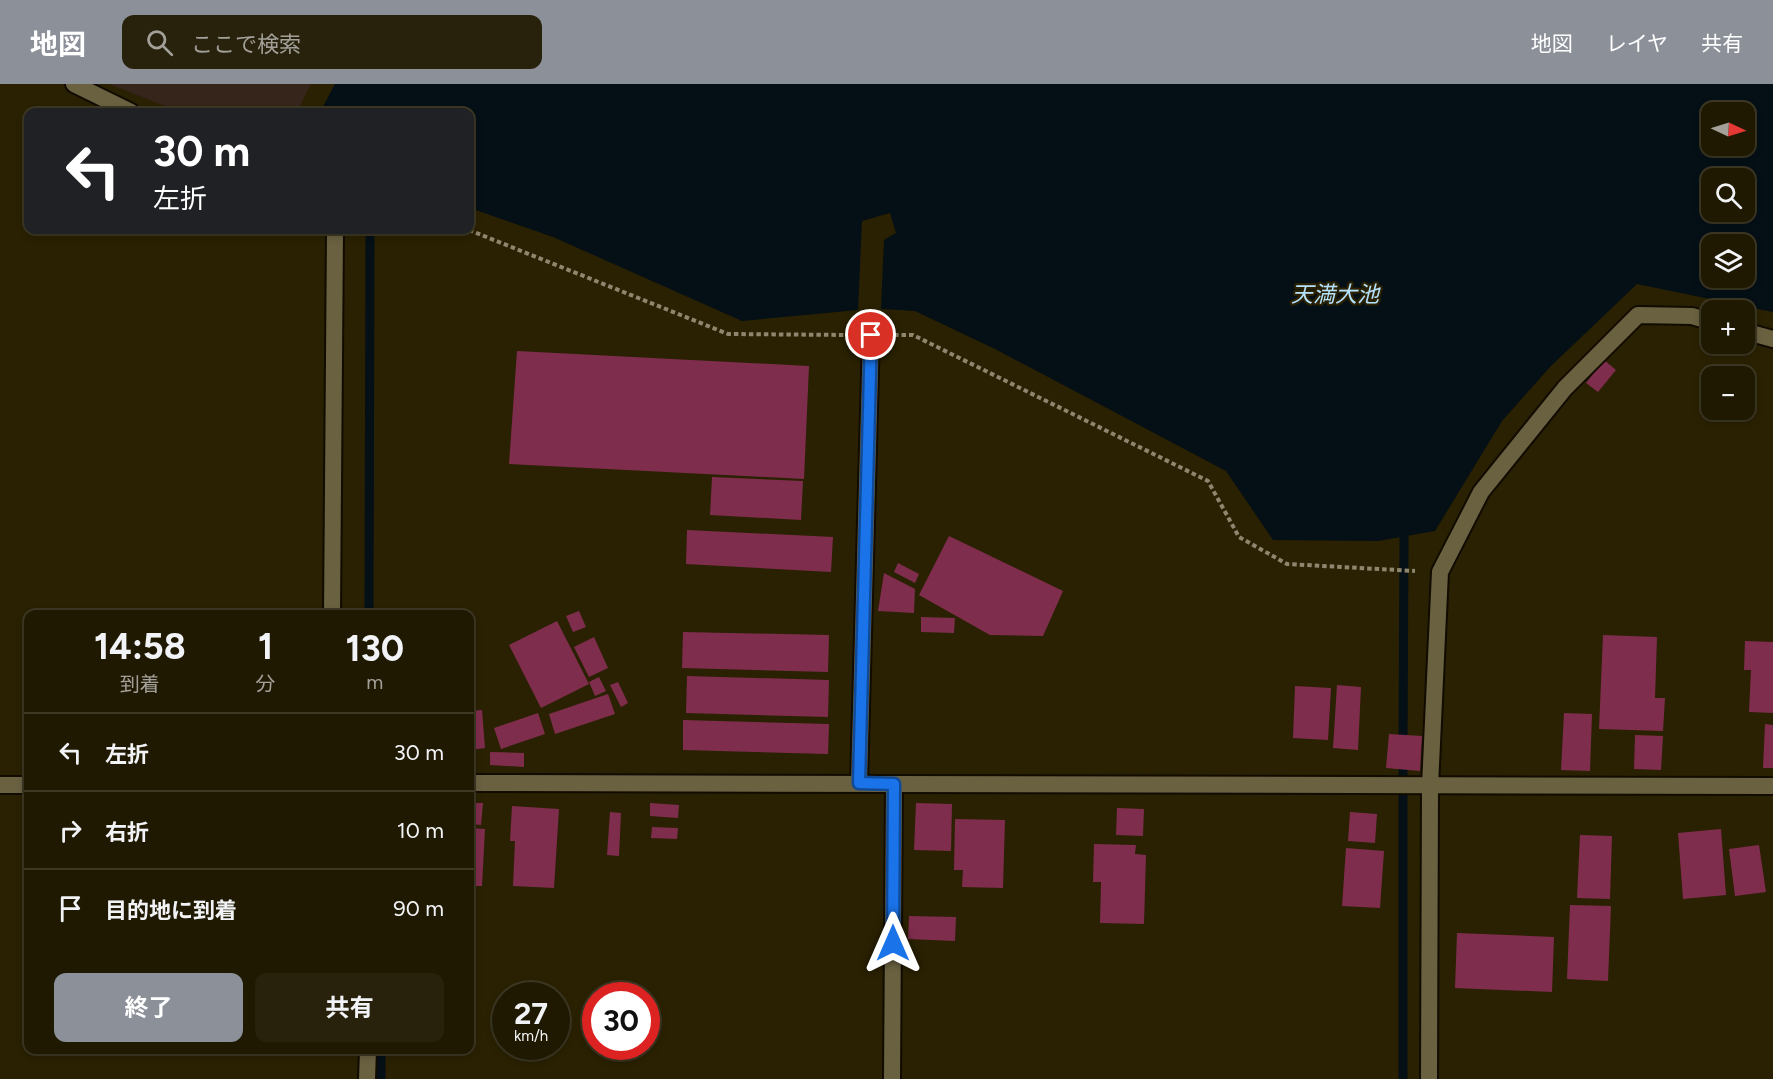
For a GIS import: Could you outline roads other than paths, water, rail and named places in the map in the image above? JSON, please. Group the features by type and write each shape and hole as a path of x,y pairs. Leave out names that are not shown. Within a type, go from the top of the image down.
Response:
{"street":[{"path":"74,84 123,108"},
{"path":"332,610 335,234"},
{"path":"1429,1079 1430,786 1440,572 1481,492 1565,388 1638,315 1692,316 1701,319"},
{"path":"1755,334 1773,339"},
{"path":"859,783 871,335"},
{"path":"474,783 1773,786"},
{"path":"892,1079 894,784"},
{"path":"0,785 24,785"},
{"path":"367,1079 368,1054"}],"water":[{"name":"天満大池","path":"335,84 1773,84 1773,312 1755,308 1755,300 1715,300 1637,284 1551,366 1502,421 1435,531 1378,541 1273,540 1226,471 995,349 915,311 881,309 884,240 896,233 890,213 862,221 858,310 742,321 553,237 474,209 474,108 322,108"}],"waterway":[{"path":"369,610 370,234"},
{"path":"1402,526 1404,537 1403,746"},
{"path":"1403,760 1403,1079"},
{"path":"381,1054 381,1079"}]}
